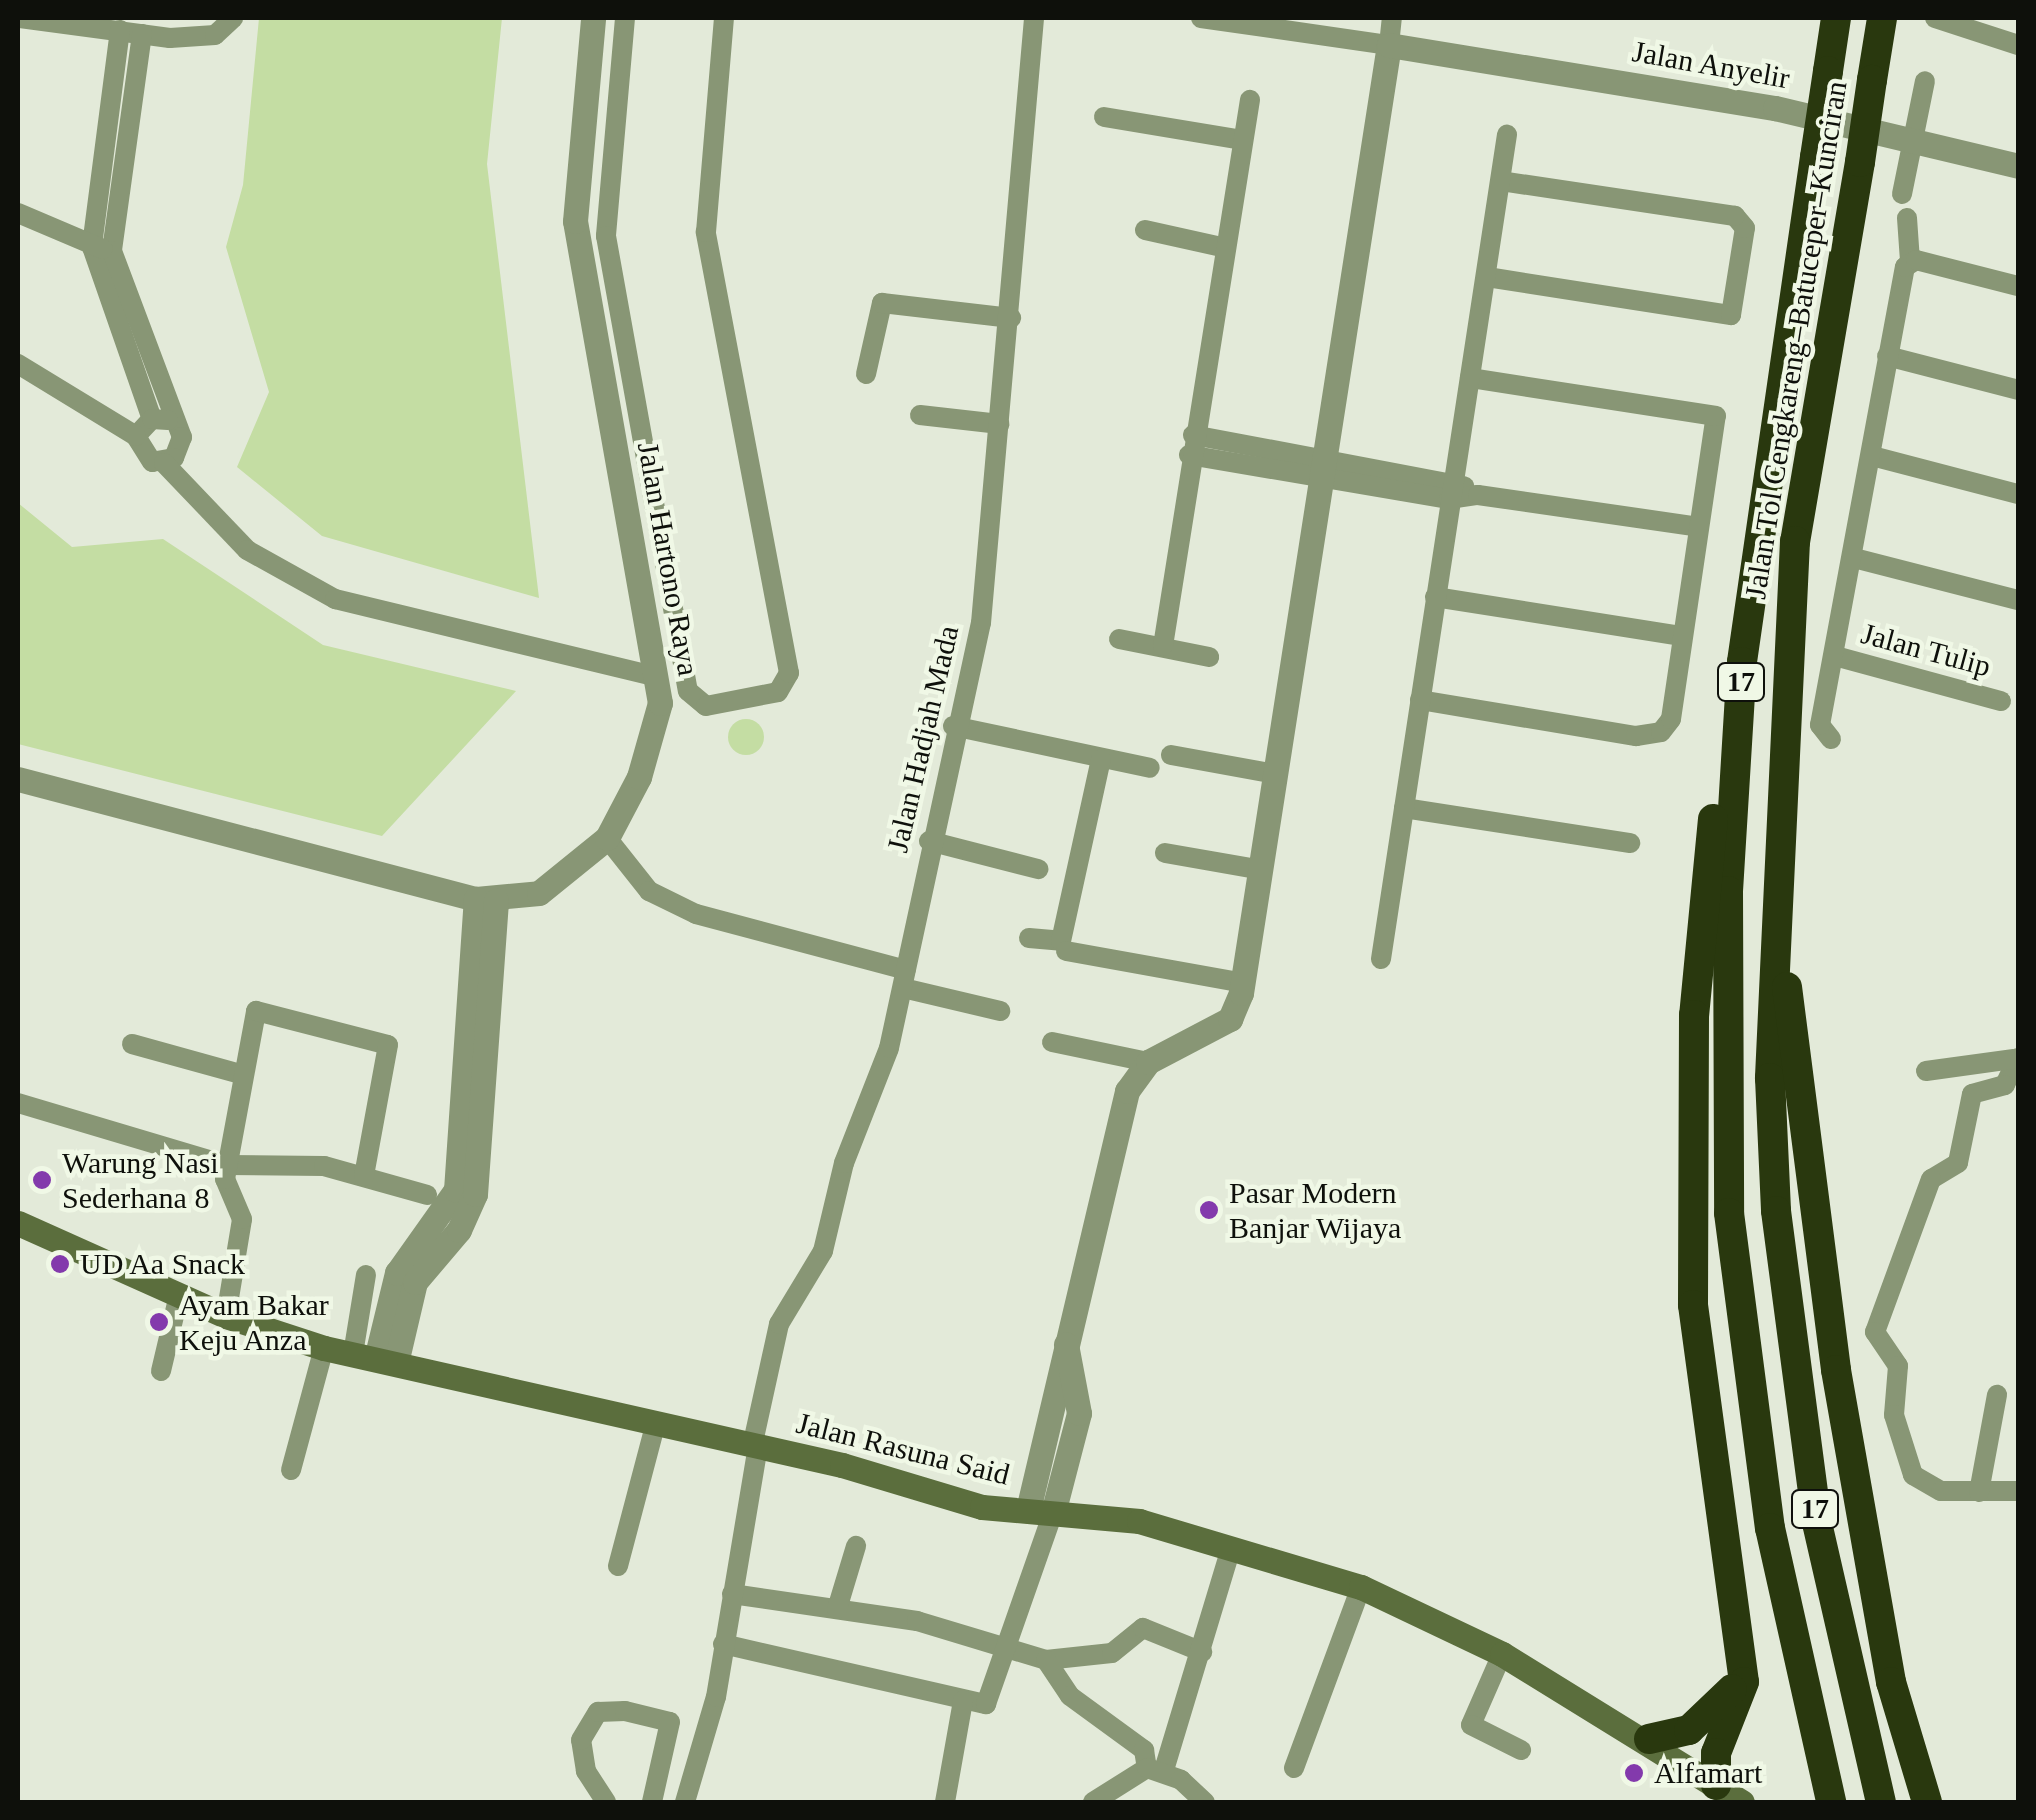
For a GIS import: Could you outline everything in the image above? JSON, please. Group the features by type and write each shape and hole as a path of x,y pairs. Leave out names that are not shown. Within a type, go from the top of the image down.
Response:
{"highway":[{"name":"Jalan Tol Cengkareng–Batuceper–Kunciran","path":"1831,1802 1770,1528 1728,1213 1728,892 1742,662 1836,18"},
{"name":"Jalan Tol Cengkareng–Batuceper–Kunciran","path":"1881,1802 1817,1524 1776,1211 1773,880 1795,541 1882,18"},
{"path":"1716,1785 1716,1754 1742,1698 1742,1656 1710,1466 1689,1192 1694,1015 1718,771 1742,662"},
{"path":"1773,880 1836,1370 1892,1682 1927,1802"},
{"path":"1649,1739 1710,1717 1742,1656"}],"main road":[{"name":"Jalan Rasuna Said","path":"18,1223 226,1316 324,1348 755,1447 982,1508 1139,1521 1361,1587 1502,1654 1649,1739 1742,1802"}],"street":[{"path":"20,18 109,25 142,34 215,35 233,18"},
{"name":"Jalan Hartono Raya","path":"486,900 563,880 606,838 654,735 658,677 575,220 593,18"},
{"path":"625,18 608,251 688,692 706,706 778,692 789,673 706,232 724,18"},
{"name":"Jalan Hadjah Mada","path":"685,1802 723,1644 779,1324 824,1251 904,979 929,841 981,623 1011,318 1034,18"},
{"path":"1201,18 1388,45"},
{"path":"723,1644 963,1701 994,1698 1078,1379 1063,1334 1127,1092 1148,1062 1230,1020 1244,983 1392,18"},
{"path":"1936,18 2018,45"},
{"path":"109,25 102,249 160,419 180,449 164,463"},
{"path":"102,249 142,34"},
{"name":"Jalan Anyelir","path":"1388,45 1915,138 2018,166"},
{"path":"1902,194 1925,81"},
{"path":"1163,646 1191,445 1250,100"},
{"path":"1104,117 1243,140"},
{"path":"1381,960 1508,135"},
{"path":"1487,277 1731,315 1744,228 1735,216 1502,182"},
{"path":"18,212 102,249"},
{"path":"1831,739 1820,725 1854,558 1887,356 1908,264 1907,218"},
{"path":"1144,230 1226,248"},
{"path":"1908,264 2018,286"},
{"path":"866,374 882,303 1011,318"},
{"path":"1887,356 2018,390"},
{"path":"18,364 136,436 143,457 164,463 247,550 335,599 658,677"},
{"path":"1420,700 1654,735 1671,719 1716,416 1470,378"},
{"path":"920,416 998,424"},
{"path":"136,436 160,419"},
{"path":"1191,445 1324,468 1449,499 1478,495 1699,528"},
{"path":"1872,456 2018,494"},
{"path":"1324,468 1453,478 1478,495"},
{"path":"1854,558 2018,600"},
{"path":"1435,598 1682,636"},
{"path":"1119,639 1209,657"},
{"name":"Jalan Tulip","path":"1834,656 2001,701"},
{"path":"954,726 1150,768"},
{"path":"1171,755 1276,774"},
{"path":"1029,938 1061,941 1100,758"},
{"path":"18,779 486,900 456,1190 397,1273 375,1359"},
{"path":"1404,808 1630,843"},
{"path":"606,838 649,891 696,914 1000,1011"},
{"path":"929,841 1038,868"},
{"path":"1164,853 1262,870"},
{"path":"1066,952 1244,983"},
{"path":"226,1316 242,1219 227,1194 226,1165 240,1074 260,1009 388,1045 364,1176"},
{"path":"1052,1042 1148,1062"},
{"path":"132,1044 240,1074"},
{"path":"1926,1071 2016,1058"},
{"path":"2016,1058 2005,1085 1972,1094 1958,1163 1931,1179 1875,1332 1898,1366 1894,1408 1908,1465 1932,1489 2018,1491"},
{"path":"18,1103 226,1165 318,1165 427,1195"},
{"path":"366,1275 375,1359"},
{"path":"161,1370 179,1296"},
{"path":"291,1470 324,1348"},
{"path":"1978,1492 1997,1395"},
{"path":"618,1566 655,1426"},
{"path":"837,1609 856,1546"},
{"path":"1094,1802 1155,1769 1202,1652 1231,1548"},
{"path":"1294,1768 1361,1587"},
{"path":"732,1594 837,1609 1006,1644 1046,1660 1112,1653 1143,1628 1202,1652"},
{"path":"1502,1654 1471,1725 1521,1750"},
{"path":"1046,1660 1070,1696 1144,1750 1155,1769 1205,1802"},
{"path":"946,1802 963,1701"},
{"path":"606,1802 586,1771 582,1740 598,1712 625,1711 670,1722 652,1802"}],"green space":[{"path":"259,18 502,18 487,164 539,598 322,536 237,467 269,392 226,247 243,185"},
{"path":"18,503 72,547 163,539 323,645 516,691 382,836 18,744"},
{"path":"746,719 759,724 764,737 759,750 746,755 733,750 728,737 733,724"}],"place":[{"name":"Warung Nasi Sederhana 8","path":"42,1180"},
{"name":"Pasar Modern Banjar Wijaya","path":"1209,1210"},
{"name":"UD Aa Snack","path":"60,1264"},
{"name":"Ayam Bakar Keju Anza","path":"159,1322"},
{"name":"Alfamart","path":"1634,1773"}]}
